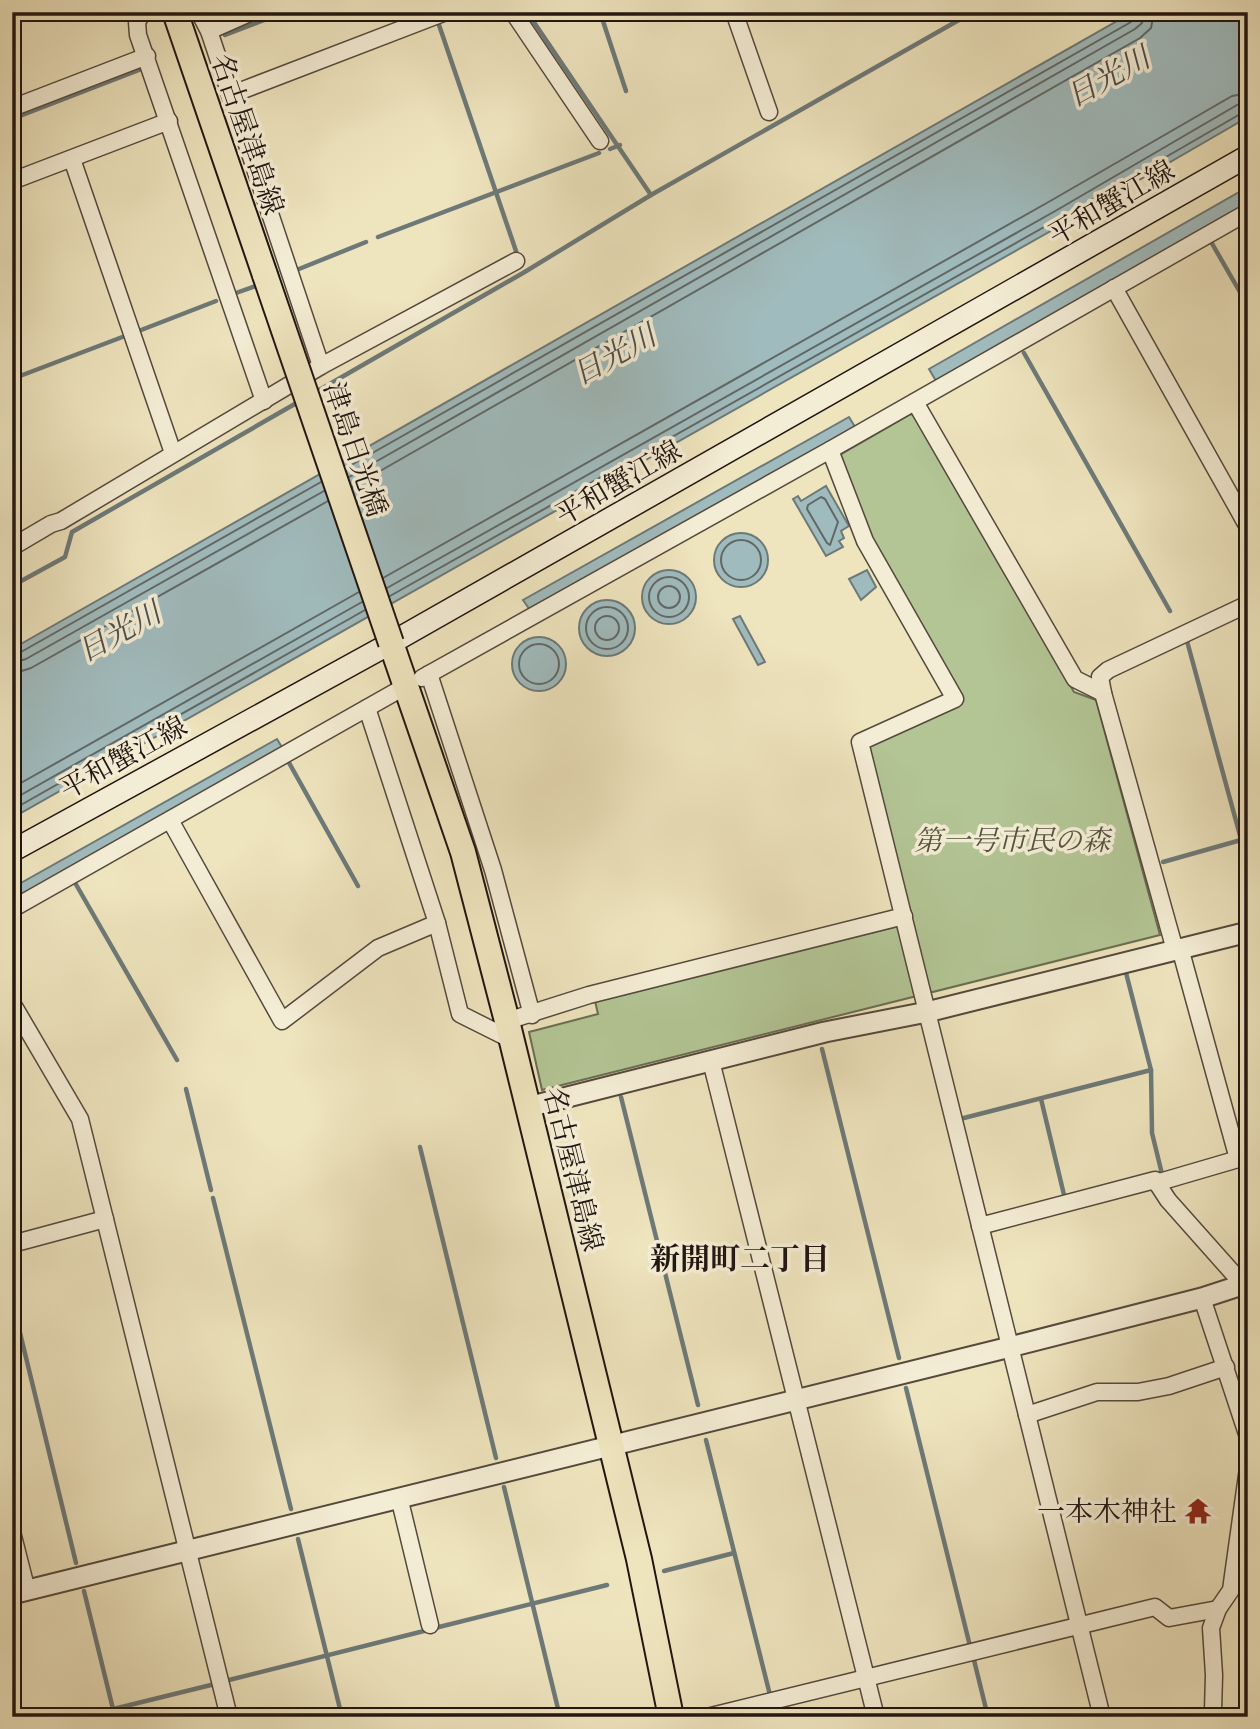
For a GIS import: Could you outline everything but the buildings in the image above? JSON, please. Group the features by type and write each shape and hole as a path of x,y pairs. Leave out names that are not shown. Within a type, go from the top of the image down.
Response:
{"main road":[{"name":"名古屋津島線","path":"175,12 265,275"},
{"name":"平和蟹江線","path":"12,851 391,643 1248,156"},
{"name":"津島日光橋","path":"265,275 391,643"},
{"name":"名古屋津島線","path":"391,643 463,852 639,1559 671,1717"}],"street":[{"path":"143,12 137,22 138,35 264,401"},
{"path":"199,12 209,31 321,366"},
{"path":"209,31 252,12"},
{"path":"230,95 446,12"},
{"path":"513,12 600,141"},
{"path":"734,12 769,112"},
{"path":"12,108 147,56"},
{"path":"12,181 169,121"},
{"path":"72,159 173,453"},
{"path":"532,1015 493,870 426,676 1248,212"},
{"path":"12,547 51,524 61,522 321,366 516,261"},
{"path":"1114,288 1248,527"},
{"path":"915,402 1075,678 1103,693"},
{"path":"830,450 865,541 955,699 860,742 1101,1717"},
{"path":"1156,1183 1243,1158 1177,949 1100,677 1108,670 1248,604"},
{"path":"12,909 397,691"},
{"path":"368,708 437,923 460,1014 509,1030 532,1015 589,995 904,916"},
{"path":"170,820 282,1021 378,948 437,923"},
{"path":"528,1107 825,1032 927,1012 1248,932"},
{"path":"12,1003 80,1119 229,1717"},
{"path":"711,1061 876,1717"},
{"path":"12,1532 19,1592 1246,1286 1168,1200 1155,1180 980,1226"},
{"path":"12,1244 105,1219"},
{"path":"1202,1298 1248,1437"},
{"path":"1027,1415 1097,1392 1138,1392 1169,1386 1226,1367"},
{"path":"1212,1714 1211,1628 1231,1590 1237,1538 1245,1520 1248,1468"},
{"path":"399,1497 430,1625"},
{"path":"1231,1590 1248,1588"},
{"path":"707,1717 1155,1606 1169,1618 1219,1609"}],"green space":[{"name":"第一号市民の森","path":"911,414 917,417 1074,692 1096,700 1160,935 542,1090 529,1032 598,1014 595,1001 911,923 867,746 870,741 963,701 878,555 838,456"}],"water":[{"name":"日光川","path":"1133,12 1248,12 1248,117 12,818 12,649"},
{"path":"1248,187 1248,203 936,381 929,369"},
{"path":"849,417 855,427 530,610 523,600"},
{"path":"826,486 849,526 841,531 844,538 839,541 843,547 826,556 793,499 798,496 801,501"},
{"path":"741,533 760,541 768,560 760,579 741,587 722,579 714,560 722,541"},
{"path":"669,570 688,578 696,597 688,616 669,624 650,616 642,597 650,578"},
{"path":"867,570 876,587 861,600 849,579"},
{"path":"607,600 618,602 627,608 633,617 633,639 627,648 618,654 607,656 596,654 587,648 581,639 579,628 581,617 587,608 596,602"},
{"path":"740,616 765,662 758,665 733,619"},
{"path":"539,637 558,645 566,664 558,683 539,691 520,683 512,664 520,645"},
{"path":"277,739 283,749 12,901 12,888"}],"waterway":[{"path":"225,35 285,12"},
{"path":"527,12 651,195"},
{"path":"600,12 626,91"},
{"path":"314,393 523,273 651,195 973,12"},
{"path":"438,22 517,254"},
{"path":"12,119 139,70"},
{"path":"610,149 620,145"},
{"path":"378,237 599,153"},
{"path":"1210,240 1248,306"},
{"path":"299,269 366,242"},
{"path":"236,293 261,284"},
{"path":"136,332 216,301"},
{"path":"12,379 125,336"},
{"path":"1024,353 1170,611"},
{"path":"12,586 65,557 72,532 300,401"},
{"path":"1187,641 1248,865"},
{"path":"288,761 358,886"},
{"path":"1163,862 1248,838"},
{"path":"74,881 177,1060"},
{"path":"1125,969 1151,1070 1152,1133 1162,1174"},
{"path":"822,1049 899,1358"},
{"path":"960,1119 1151,1070"},
{"path":"186,1089 211,1190"},
{"path":"621,1097 698,1405"},
{"path":"1041,1099 1065,1199"},
{"path":"420,1147 496,1458"},
{"path":"213,1198 291,1509"},
{"path":"12,1300 76,1563"},
{"path":"906,1388 970,1646"},
{"path":"706,1440 770,1695"},
{"path":"504,1487 560,1717"},
{"path":"298,1539 342,1717"},
{"path":"664,1571 734,1553"},
{"path":"435,1628 607,1585"},
{"path":"84,1591 113,1709"},
{"path":"225,1681 428,1630"},
{"path":"973,1656 988,1717"},
{"path":"81,1717 215,1684"},
{"path":"773,1706 776,1717"},
{"path":"1214,1716 1248,1709"}],"place":[{"name":"一本木神社","path":"1198,1511"}],"district":[{"name":"新開町二丁目","path":"740,1259"}]}
